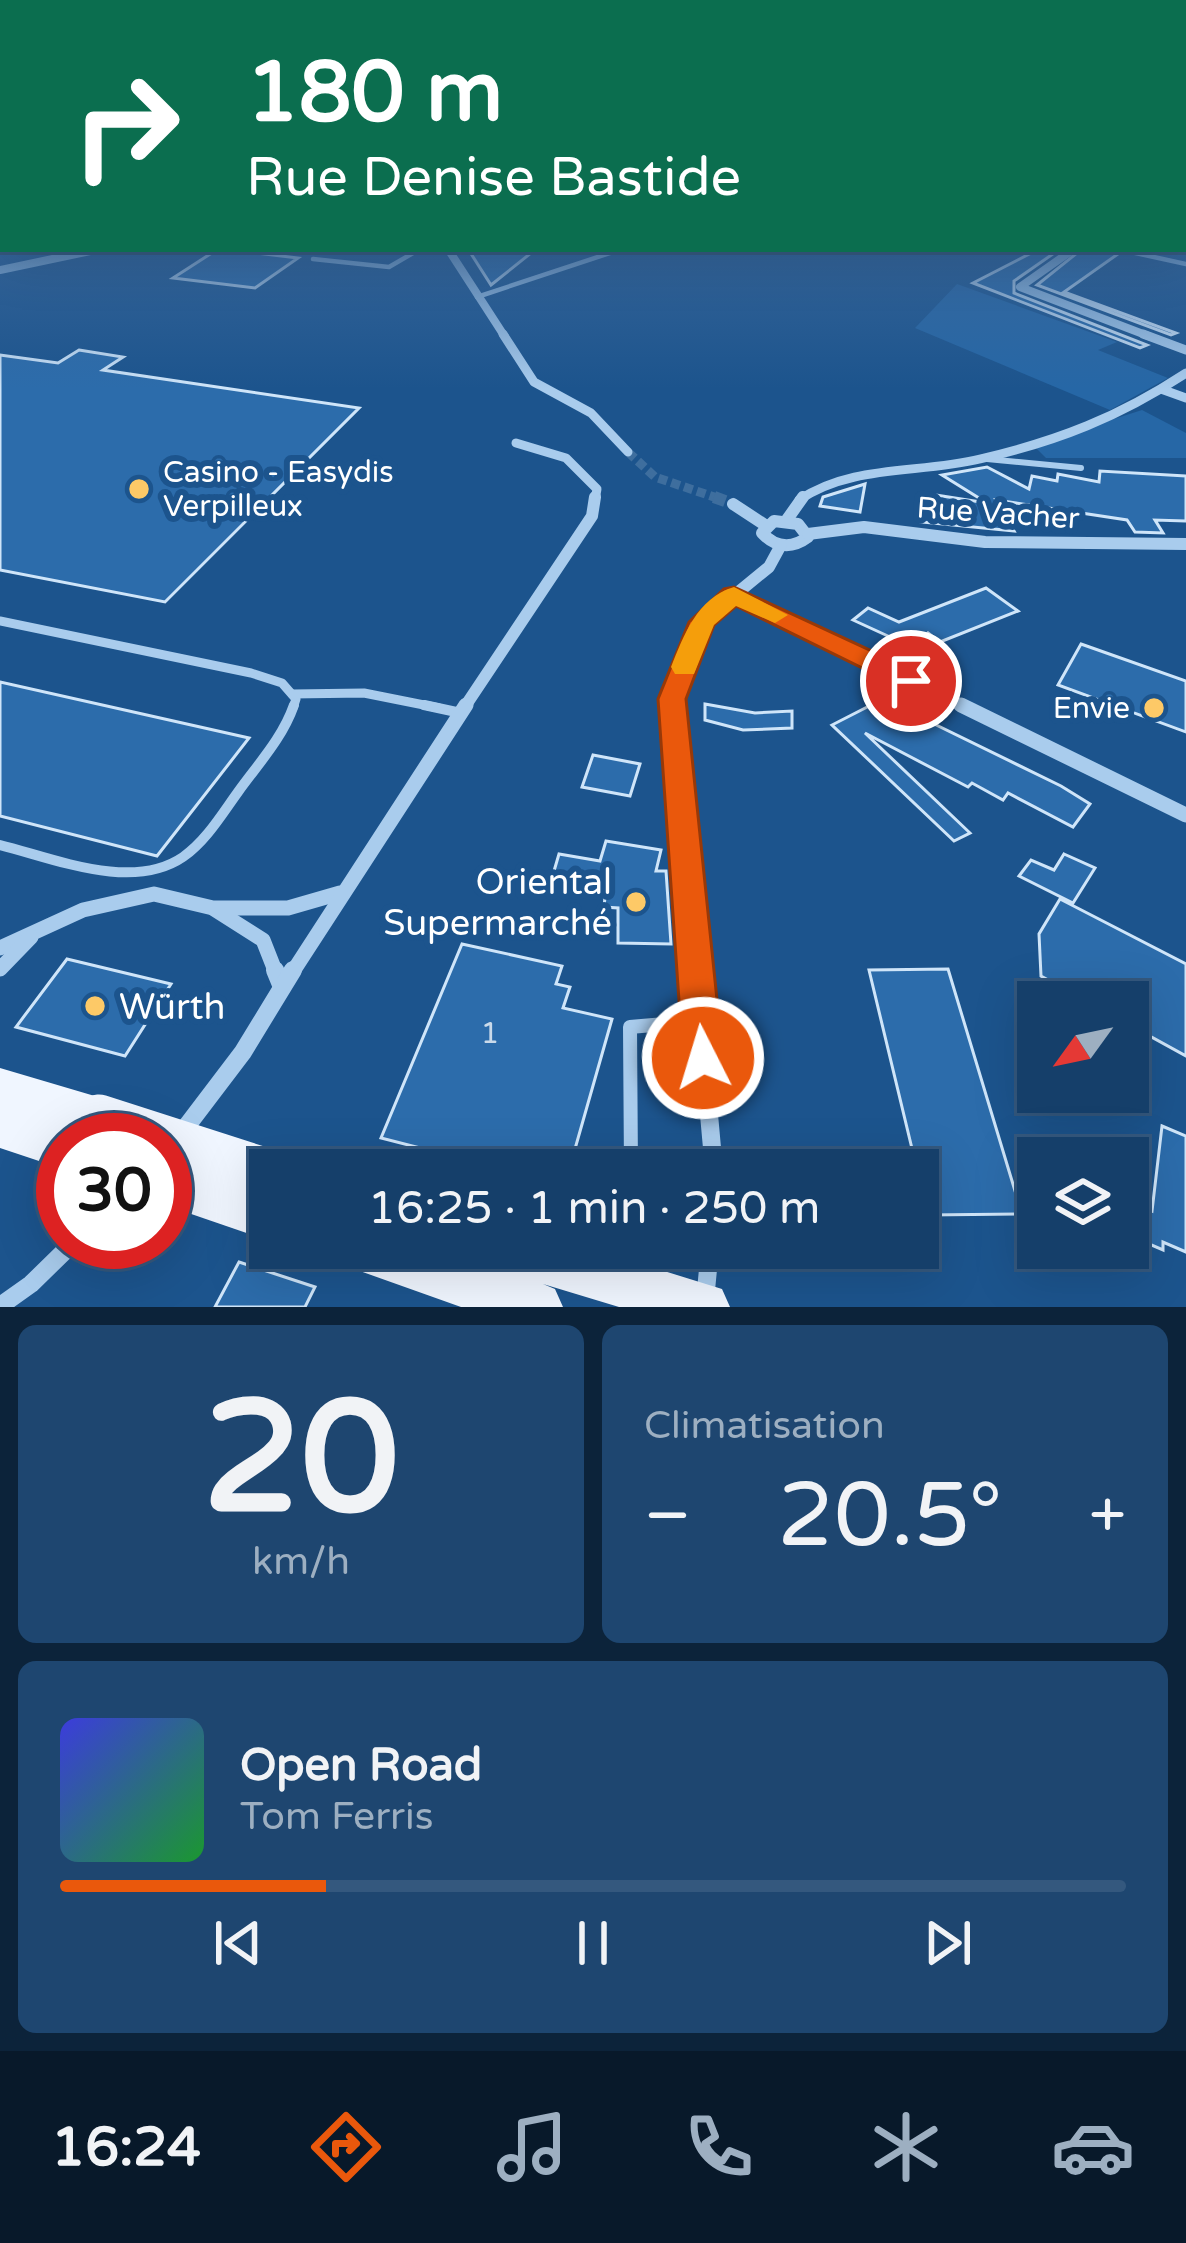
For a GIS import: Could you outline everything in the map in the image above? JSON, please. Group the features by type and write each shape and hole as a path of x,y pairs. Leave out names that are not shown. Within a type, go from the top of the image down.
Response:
{"main road":[{"path":"0,1088 249,1165"},
{"path":"0,1126 36,1138"},
{"path":"192,1191 249,1210"},
{"path":"419,1269 518,1304"},
{"path":"572,1269 704,1307"}],"street":[{"path":"459,268 534,382 592,413 628,452"},
{"path":"1043,268 1019,283 1020,287 1186,350"},
{"path":"786,521 797,500 820,489 910,466 981,459 1132,408 1186,373"},
{"path":"1161,389 1186,398"},
{"path":"192,1118 243,1052 341,892 592,516 597,489 566,458 516,443"},
{"path":"733,504 765,526 786,521 808,534"},
{"path":"712,1149 672,699 702,622 769,568 782,545 764,537 765,526"},
{"name":"Rue Vacher","path":"782,545 801,543 808,534 864,527 985,542 1186,544"},
{"path":"734,595 1186,814"},
{"path":"0,948 83,910 154,894 213,908 288,908 341,892"},
{"path":"213,908 263,940 282,987"},
{"path":"0,969 41,928"},
{"path":"0,1306 46,1269"},
{"path":"704,1307 708,1269"}],"lane":[{"path":"477,297 565,268"},
{"path":"981,459 1081,468"},
{"path":"0,621 251,673 282,683 296,699 290,722 181,860 148,872 116,871 0,845"},
{"path":"292,694 364,693 461,713"},
{"path":"632,1149 630,1027 699,1021"}],"shaded area":[{"path":"957,284 1117,342 1098,350 1168,378 1110,410 915,328"},
{"path":"1142,410 1186,433 1186,458 1046,458 1033,445"}],"building":[{"path":"189,268 284,268 255,288 173,278"},
{"path":"480,268 512,268 491,285"},
{"path":"1002,268 1033,268 1014,281 1014,293 1147,345 1140,348 973,283"},
{"path":"1058,268 1098,268 1064,292 1176,333 1171,335 1037,285"},
{"name":"Casino - Easydis Verpilleux","path":"79,350 123,357 103,370 359,408 165,602 0,570 0,355 58,363"},
{"path":"987,467 1029,489 1032,476 1057,481 1058,474 1099,482 1100,471 1186,476 1186,521 1155,520 1163,533 1135,532 1127,520 996,500 1014,531 921,522 923,493 987,503 942,475"},
{"path":"865,484 860,512 820,506 823,497"},
{"path":"986,588 1018,611 940,642 928,633 912,647 853,620 868,608 899,622"},
{"name":"Envie","path":"1081,644 1186,681 1186,732 1058,685"},
{"path":"0,682 249,738 157,856 0,816"},
{"path":"883,699 1090,804 1073,827 1008,793 1003,800 972,783 968,787 865,733 970,833 954,841 832,725"},
{"path":"705,704 755,713 792,711 792,728 743,730 705,720"},
{"path":"593,755 640,764 630,796 582,787"},
{"name":"Oriental Supermarché","path":"606,841 661,850 656,871 666,871 671,944 618,943 618,908 604,907 605,897 549,888 559,854 600,861"},
{"path":"1064,854 1095,868 1073,903 1019,876 1031,860 1054,870"},
{"path":"1060,899 1186,964 1186,1056 1149,1036 1149,981 1050,981 1041,976 1039,934"},
{"path":"462,944 562,966 556,984 570,987 563,1008 612,1019 575,1149 424,1149 381,1138"},
{"name":"Würth","path":"67,959 171,984 125,1056 16,1027"},
{"path":"948,969 1017,1197 1017,1214 939,1215 939,1149 912,1149 869,970"},
{"path":"1162,1126 1186,1136 1186,1252 1163,1242 1163,1250 1149,1244"},
{"path":"239,1262 315,1287 305,1307 215,1307"}],"tunnel":[{"path":"628,452 655,477 723,500"},
{"path":"714,497 733,504"}],"slow traffic":[{"path":"685,667 702,622 734,595 775,615"}],"place":[{"name":"Casino - Easydis Verpilleux","path":"139,489"},
{"name":"Envie","path":"1154,708"},
{"name":"Oriental Supermarché","path":"636,902"},
{"name":"Würth","path":"95,1006"}],"route":[{"path":"703,1058 672,699 702,622 734,595 911,681"}]}
